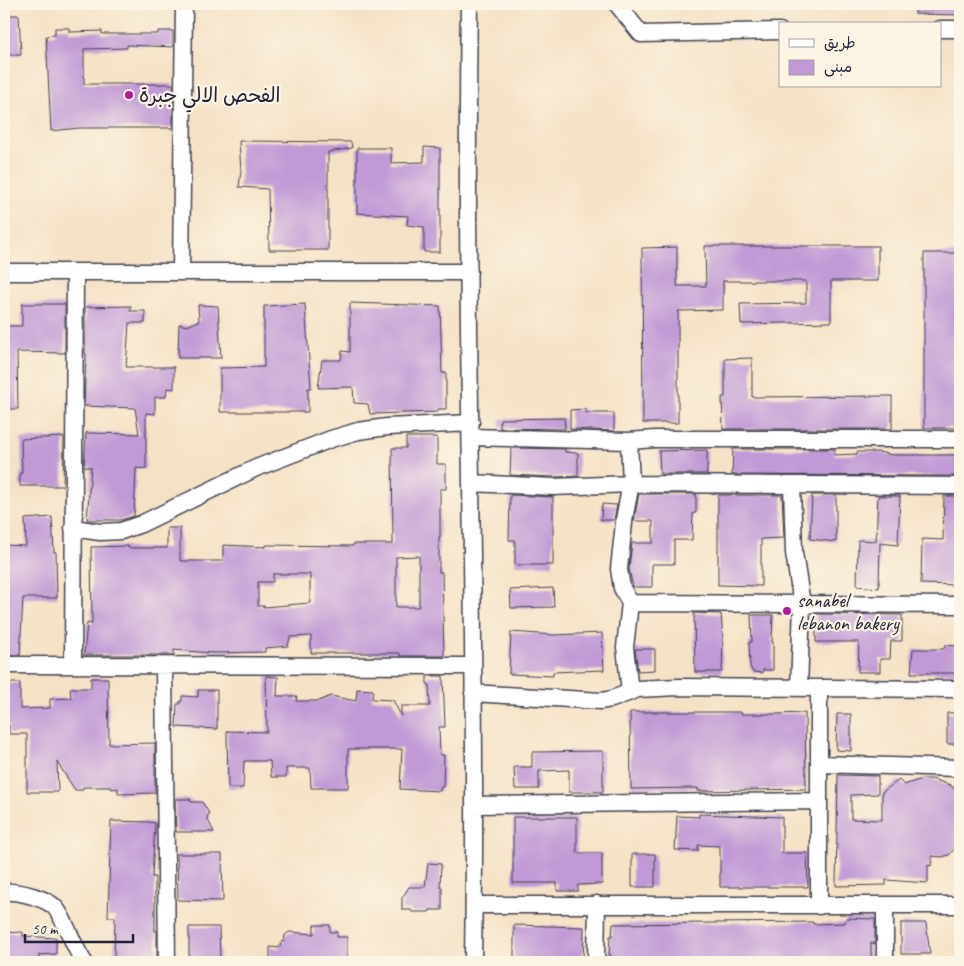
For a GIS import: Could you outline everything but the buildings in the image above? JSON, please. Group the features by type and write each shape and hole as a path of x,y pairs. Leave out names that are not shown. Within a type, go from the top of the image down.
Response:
{"street":[{"path":"180,272 184,4"},
{"path":"469,4 467,139 474,805 473,962"},
{"path":"617,4 640,34 779,32"},
{"path":"942,29 960,29"},
{"path":"4,272 469,272"},
{"path":"73,664 75,272"},
{"path":"73,528 100,532 121,531 140,524 256,468 331,439 358,431 387,427 471,430 629,441 655,439 960,439"},
{"path":"629,441 631,484 624,522 619,569 622,588 630,603 625,647 630,692"},
{"path":"471,483 553,487 631,484 960,486"},
{"path":"792,485 794,553 802,604 799,688"},
{"path":"630,603 960,605"},
{"path":"4,665 472,666"},
{"path":"164,666 167,962"},
{"path":"473,693 601,700 612,699 638,689 678,687 960,689"},
{"path":"819,688 819,906"},
{"path":"819,764 960,768"},
{"path":"474,805 819,802"},
{"path":"4,892 16,892 35,896 57,909 76,951 84,962"},
{"path":"596,962 597,904"},
{"path":"474,905 960,905"},
{"path":"885,906 885,962"}],"place":[{"name":"الفحص الالي جبرة","path":"129,95"},
{"name":"sanabel lebanon bakery","path":"787,611"}]}
